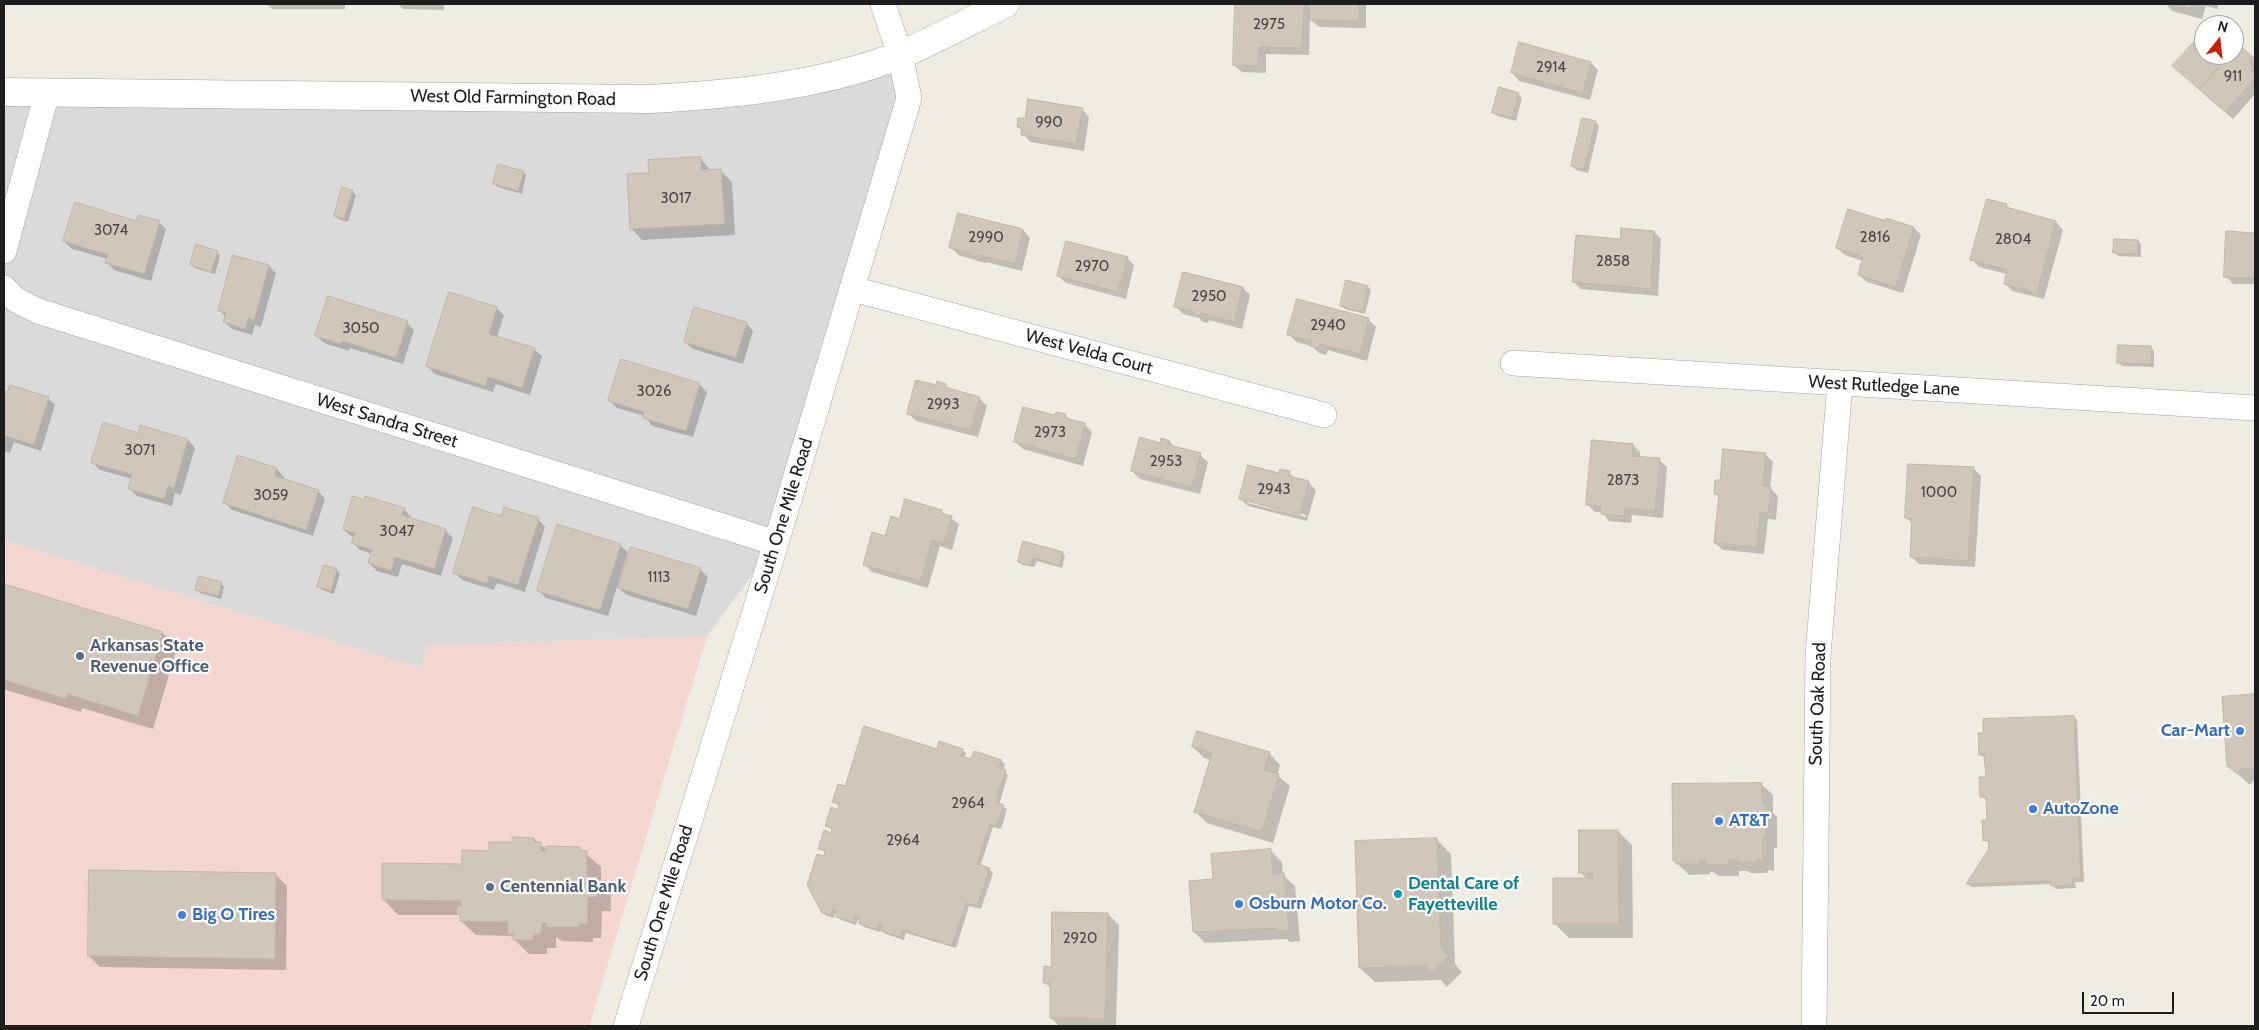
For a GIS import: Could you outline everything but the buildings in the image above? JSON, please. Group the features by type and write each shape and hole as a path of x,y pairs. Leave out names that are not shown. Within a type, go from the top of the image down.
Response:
{"street":[{"name":"South One Mile Road","path":"626,1026 776,543 909,98 900,55 883,4"},
{"name":"West Old Farmington Road","path":"4,92 649,99 725,95 860,69 900,55 1005,4"},
{"path":"4,251 47,93"},
{"name":"West Sandra Street","path":"4,288 16,300 38,312 776,543"},
{"name":"West Velda Court","path":"853,289 1324,415"},
{"name":"West Rutledge Lane","path":"1513,362 2255,408"},
{"name":"South Oak Road","path":"1814,1026 1818,663 1840,383"}],"shaded area":[{"path":"900,55 909,98 776,543 707,636 428,645 421,668 4,540 4,92 649,99"},
{"path":"4,540 420,668 428,645 707,636 589,1026 4,1026"}],"place":[{"name":"Arkansas State Revenue Office","path":"80,656"},
{"name":"Car-Mart","path":"2240,731"},
{"name":"AutoZone","path":"2033,809"},
{"name":"AT&T","path":"1719,821"},
{"name":"Centennial Bank","path":"490,887"},
{"name":"Dental Care of Fayetteville","path":"1398,894"},
{"name":"Osburn Motor Co.","path":"1239,904"},
{"name":"Big O Tires","path":"182,915"}]}
